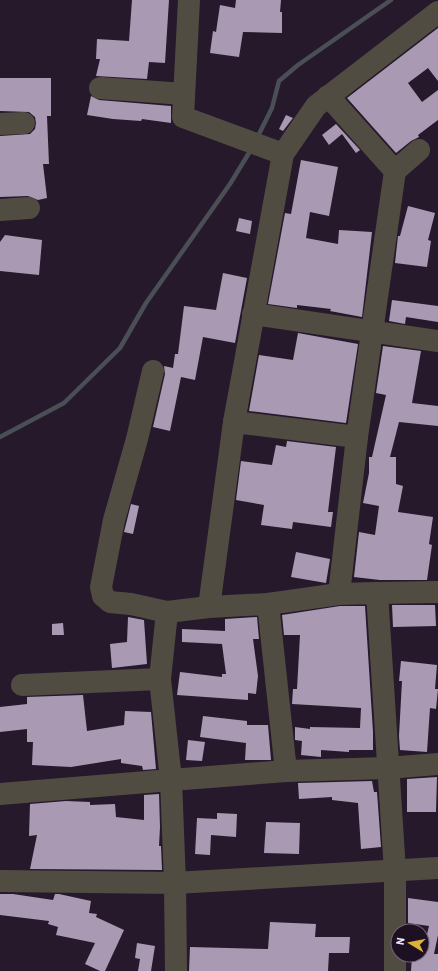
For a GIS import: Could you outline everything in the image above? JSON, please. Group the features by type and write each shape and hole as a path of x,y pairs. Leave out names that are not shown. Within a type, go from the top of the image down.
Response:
{"street":[{"path":"189,0 183,116 283,154"},
{"path":"209,608 234,422 283,154 316,106 438,12"},
{"path":"100,88 184,94"},
{"path":"328,96 394,171"},
{"path":"0,124 24,123"},
{"path":"339,594 357,437 373,332 394,171 419,150"},
{"path":"0,210 29,208"},
{"path":"253,314 438,341"},
{"path":"153,370 128,473 114,520 101,587 103,596 110,602 131,604 167,612 268,604 339,594 438,592 438,587"},
{"path":"234,422 357,437"},
{"path":"377,593 387,768 395,871 395,971"},
{"path":"268,604 286,771"},
{"path":"167,612 160,679 171,780 175,883 176,971"},
{"path":"22,685 160,679"},
{"path":"0,794 286,771 387,768 438,764"},
{"path":"0,882 175,883 258,880 438,868"}],"building":[{"path":"132,0 169,0 165,63 149,62 147,79 96,76 100,59 96,59 97,39 129,41"},
{"path":"236,0 281,0 280,12 282,12 282,33 243,32 239,57 210,53 213,31 216,32 220,5 235,8"},
{"path":"438,28 438,81 428,68 408,83 422,102 438,90 438,120 418,135 419,137 411,141 396,153 347,98"},
{"path":"0,78 51,78 51,116 47,116 49,164 43,164 47,198 38,200 28,196 0,197 0,136 30,134 35,129 36,123 35,117 29,112 0,111"},
{"path":"91,96 99,100 171,106 171,123 142,119 141,121 113,119 87,115"},
{"path":"286,115 293,118 283,131 279,129"},
{"path":"336,124 360,150 356,153 342,134 329,145 322,135"},
{"path":"301,160 338,167 329,216 310,212 306,238 338,244 339,230 372,232 362,317 330,311 331,309 297,305 297,308 268,304 285,213 291,214"},
{"path":"408,206 435,213 428,240 431,241 427,267 395,263 398,236 400,236"},
{"path":"239,218 252,221 250,234 236,231"},
{"path":"5,235 42,240 39,275 0,271 0,242"},
{"path":"223,273 247,278 235,343 203,337 195,380 181,377 170,431 153,427 165,374 164,366 173,368 175,354 178,354 184,306 216,310"},
{"path":"392,300 438,306 438,322 406,317 405,324 389,321"},
{"path":"298,333 358,344 346,423 249,411 259,355 293,360"},
{"path":"383,346 421,351 412,403 438,406 438,426 399,422 390,457 396,457 396,484 403,486 398,512 433,517 429,544 432,545 427,580 380,580 354,577 359,532 375,535 379,506 363,503 369,473 369,457 372,457 386,395 376,393"},
{"path":"287,441 336,447 328,512 333,512 331,527 293,522 292,529 261,525 264,505 236,500 241,461 272,465 276,445 286,447"},
{"path":"131,504 139,506 133,534 124,532"},
{"path":"296,552 330,559 326,583 291,577"},
{"path":"392,605 435,605 436,626 393,627"},
{"path":"340,606 365,606 373,750 349,750 349,752 321,750 321,757 301,755 302,741 295,740 295,727 310,729 310,727 360,728 361,708 292,704 293,689 297,689 300,635 284,635 282,615"},
{"path":"128,617 144,620 147,664 112,668 110,644 127,642"},
{"path":"257,617 259,639 253,639 258,676 256,694 248,693 248,700 177,695 180,672 222,677 222,674 226,674 222,644 182,642 182,629 225,631 225,619"},
{"path":"63,623 64,635 52,635 52,624"},
{"path":"401,661 437,665 435,689 438,689 436,709 430,708 427,752 400,750 399,736 402,681 399,681"},
{"path":"83,695 87,731 124,725 125,711 151,712 156,769 143,770 142,766 121,763 121,759 71,767 32,765 33,742 27,742 27,729 0,732 0,707 27,704 27,697"},
{"path":"203,716 247,721 247,725 268,725 271,760 245,760 246,743 200,737"},
{"path":"188,740 205,742 202,761 186,760"},
{"path":"437,777 436,812 407,812 407,779"},
{"path":"372,781 374,792 377,792 381,847 361,849 358,803 332,800 332,797 299,799 298,783"},
{"path":"159,794 159,846 161,846 162,870 30,869 37,835 29,836 30,804 66,801 90,802 90,805 115,804 116,817 144,820 144,795"},
{"path":"217,813 237,814 236,837 211,835 210,855 195,854 197,818 217,819"},
{"path":"266,822 300,823 299,854 264,853"},
{"path":"0,894 13,894 53,900 55,894 59,894 91,901 89,913 97,914 96,917 124,930 105,971 100,971 85,964 95,943 56,935 58,927 48,924 49,921 0,915"},
{"path":"408,898 438,902 438,935 434,954 438,954 438,971 411,971 412,963 430,963 430,923 408,923"},
{"path":"270,922 316,924 315,937 350,937 349,953 329,953 328,971 189,971 190,947 268,949"},
{"path":"137,943 155,946 151,971 138,971 140,959 135,958"}],"waterway":[{"path":"257,138 272,108 279,81 298,65 391,0"},
{"path":"0,437 64,403 120,348 146,303 230,184 252,148"}]}
